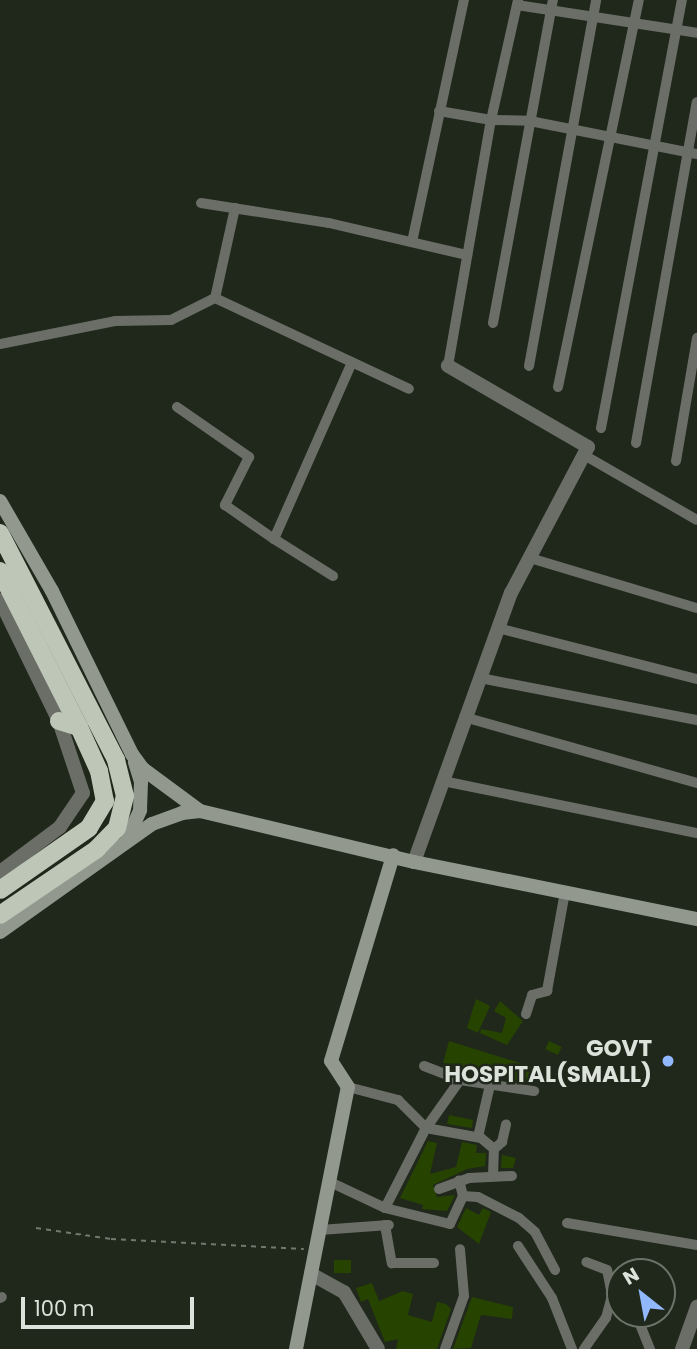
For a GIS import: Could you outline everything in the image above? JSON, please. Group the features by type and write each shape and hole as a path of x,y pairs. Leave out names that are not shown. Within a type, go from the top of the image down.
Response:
{"highway":[{"path":"0,533 116,760 125,796 117,828 97,849 0,915"},
{"path":"0,571 99,771 104,801 100,815 28,862 0,890"},
{"path":"59,722 79,727"}],"main road":[{"path":"0,501 52,592 132,754 141,782 140,810 121,849"},
{"path":"132,754 143,769 201,811"},
{"path":"0,932 121,849 152,824 182,813 201,811 414,862 697,919"},
{"path":"296,1349 348,1087 331,1061 393,855"}],"street":[{"path":"412,242 464,0"},
{"path":"529,366 596,0"},
{"path":"558,387 639,0"},
{"path":"601,428 682,0"},
{"path":"414,862 498,628 530,558 587,447 448,366 491,120 517,3 552,5 593,17 697,33"},
{"path":"493,323 552,5"},
{"path":"636,443 692,153 697,102"},
{"path":"439,111 491,120 530,121 692,153"},
{"path":"201,202 467,255"},
{"path":"215,298 235,208"},
{"path":"0,344 115,321 171,320 215,298"},
{"path":"215,298 409,389"},
{"path":"676,461 697,338"},
{"path":"274,539 352,362"},
{"path":"177,407 249,457 225,505 333,576"},
{"path":"584,455 697,520"},
{"path":"530,558 697,608"},
{"path":"0,600 59,722 83,793 60,827 28,862 0,872"},
{"path":"498,628 697,679"},
{"path":"480,678 697,720"},
{"path":"464,717 697,783"},
{"path":"443,781 697,833"},
{"path":"526,1014 532,995 547,991 565,892"},
{"path":"424,1066 460,1080 534,1091"},
{"path":"385,1208 426,1128 460,1080"},
{"path":"478,1138 490,1085"},
{"path":"348,1087 398,1100 426,1128 478,1138 494,1149"},
{"path":"493,1176 494,1149 502,1142 506,1124"},
{"path":"439,1189 459,1180 512,1176"},
{"path":"330,1182 385,1208 450,1224 463,1196 459,1180"},
{"path":"463,1196 478,1197 519,1218 536,1232 555,1270"},
{"path":"567,1223 697,1245"},
{"path":"320,1230 387,1225 392,1263 434,1263"},
{"path":"518,1246 552,1298 572,1349"},
{"path":"445,1349 464,1296 460,1249"},
{"path":"584,1349 606,1318 612,1295 607,1270 586,1262"},
{"path":"311,1274 344,1292 378,1349"},
{"path":"682,1349 697,1307"},
{"path":"641,1328 650,1349"}],"path":[{"path":"36,1228 111,1239 315,1250"}],"building":[{"path":"476,999 490,1006 478,1033 467,1028"},
{"path":"500,1001 523,1021 507,1045 480,1033 481,1029 502,1033 506,1018 494,1011"},
{"path":"449,1041 539,1069 536,1080 514,1080 515,1076 443,1063"},
{"path":"549,1041 562,1047 558,1055 545,1049"},
{"path":"449,1115 473,1120 472,1128 447,1124"},
{"path":"428,1141 437,1143 430,1174 456,1167 462,1142 477,1145 476,1153 486,1153 485,1166 467,1169 433,1185 437,1197 455,1195 447,1211 422,1209 423,1205 400,1198"},
{"path":"502,1155 516,1158 513,1168 501,1168"},
{"path":"466,1208 479,1215 483,1208 491,1212 479,1244 457,1227"},
{"path":"334,1260 351,1260 351,1273 334,1273"},
{"path":"372,1283 379,1301 403,1291 413,1294 408,1315 432,1322 437,1302 446,1304 451,1309 437,1349 396,1349 398,1339 385,1342 368,1299 361,1302 356,1288"},
{"path":"472,1297 513,1307 512,1319 481,1315 471,1348 453,1349"}],"place":[{"name":"GOVT HOSPITAL(SMALL)","path":"668,1061"}]}
